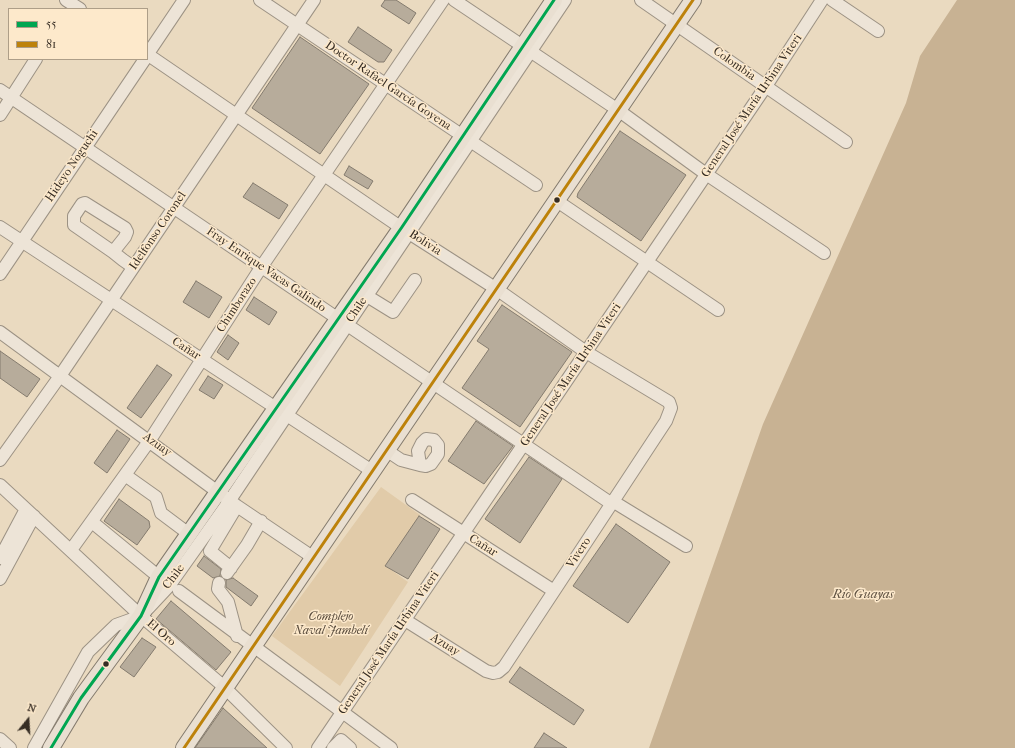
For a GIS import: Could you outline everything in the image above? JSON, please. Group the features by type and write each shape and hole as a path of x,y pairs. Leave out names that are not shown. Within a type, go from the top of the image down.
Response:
{"main road":[{"name":"Chile","path":"141,616 159,577 189,534 229,499 281,412 406,230 527,49 554,0"},
{"path":"184,748 223,687 370,469 386,450 430,380 557,200 673,22 693,0"},
{"path":"52,748 81,698 141,616"}],"street":[{"name":"Hideyo Noguchi","path":"148,54 184,0"},
{"name":"Doctor Rafael García Goyena","path":"260,0 536,184"},
{"name":"Idelfonso Coronel","path":"0,460 60,376 314,0"},
{"name":"Chimborazo","path":"71,550 150,440 262,266 443,0"},
{"path":"454,0 617,109 706,174 824,253"},
{"name":"Chile","path":"527,49 565,0"},
{"name":"Colombia","path":"641,0 846,142"},
{"path":"673,22 684,0"},
{"name":"General José María Urbina Viteri","path":"318,748 766,86 822,0"},
{"path":"832,0 878,31"},
{"name":"Bolivia","path":"148,57 236,114 586,352 669,402 671,408 666,421"},
{"path":"0,115 35,60"},
{"name":"Hideyo Noguchi","path":"0,274 144,60"},
{"name":"Fray Enrique Vacas Galindo","path":"0,90 524,444 613,503 686,546"},
{"path":"494,288 617,109"},
{"path":"557,200 718,310"},
{"name":"Cañar","path":"0,227 370,469"},
{"name":"Chile","path":"343,321 367,296 406,230"},
{"path":"113,252 133,267"},
{"path":"367,296 394,312 414,280"},
{"name":"Azuay","path":"0,332 311,557"},
{"path":"370,469 430,380"},
{"name":"Vivero","path":"486,671 493,674 504,667 666,421"},
{"path":"386,450 401,460 420,465"},
{"path":"125,475 156,497 161,513 189,534"},
{"name":"El Oro","path":"0,485 141,616 223,687 286,748"},
{"path":"226,575 211,553 210,548 229,499"},
{"name":"Chile","path":"141,616 169,586 229,499"},
{"name":"Cañar","path":"412,500 554,591"},
{"path":"0,558 30,512"},
{"path":"0,579 30,512"},
{"path":"237,636 228,602 218,589 261,521"},
{"path":"92,522 159,577"},
{"path":"179,591 237,636 391,748"},
{"path":"34,748 88,652 116,625 141,616"},
{"name":"Azuay","path":"405,620 486,671"},
{"path":"177,748 223,687"},
{"path":"0,739 10,748"},
{"path":"333,748 340,740 350,748"}],"green space":[{"name":"Complejo Naval Jambelí","path":"381,487 420,515 386,566 408,582 340,686 272,636"}],"water":[{"name":"Río Guayas","path":"957,0 1015,0 1015,748 649,748 763,424 906,103 920,56"}],"building":[{"path":"385,0 396,0 416,13 409,24 381,6"},
{"path":"358,27 392,50 384,62 378,62 348,42"},
{"path":"300,37 369,84 320,154 252,108"},
{"path":"620,131 686,175 641,241 577,197 578,193"},
{"path":"349,166 373,181 368,189 344,175"},
{"path":"253,183 288,205 279,219 243,197"},
{"path":"196,281 222,297 209,318 183,302"},
{"path":"254,297 277,312 269,325 246,310"},
{"path":"502,305 572,352 520,427 462,388 489,349 477,341"},
{"path":"228,335 239,343 228,360 217,352"},
{"path":"0,351 40,379 27,397 0,378"},
{"path":"157,365 172,375 141,418 127,408"},
{"path":"208,376 223,385 214,399 199,390"},
{"path":"476,421 513,446 484,484 448,461"},
{"path":"117,430 130,439 107,473 94,463"},
{"path":"529,457 562,479 520,543 485,519"},
{"path":"119,499 149,521 150,527 137,545 104,521"},
{"path":"419,516 440,529 408,579 385,566"},
{"path":"616,524 670,562 628,623 573,586"},
{"path":"204,556 221,569 220,576 213,578 197,566"},
{"path":"233,578 258,596 251,606 226,587 226,580"},
{"path":"171,601 231,652 216,670 156,619"},
{"path":"142,638 156,647 134,677 120,667"},
{"path":"520,667 584,710 574,725 509,682"},
{"path":"223,708 267,748 195,748"},
{"path":"544,733 567,748 534,748"}],"transit line":[{"name":"55","path":"51,748 81,698 141,616 159,577 402,227 554,0"},
{"name":"81","path":"184,748 693,0"}]}
